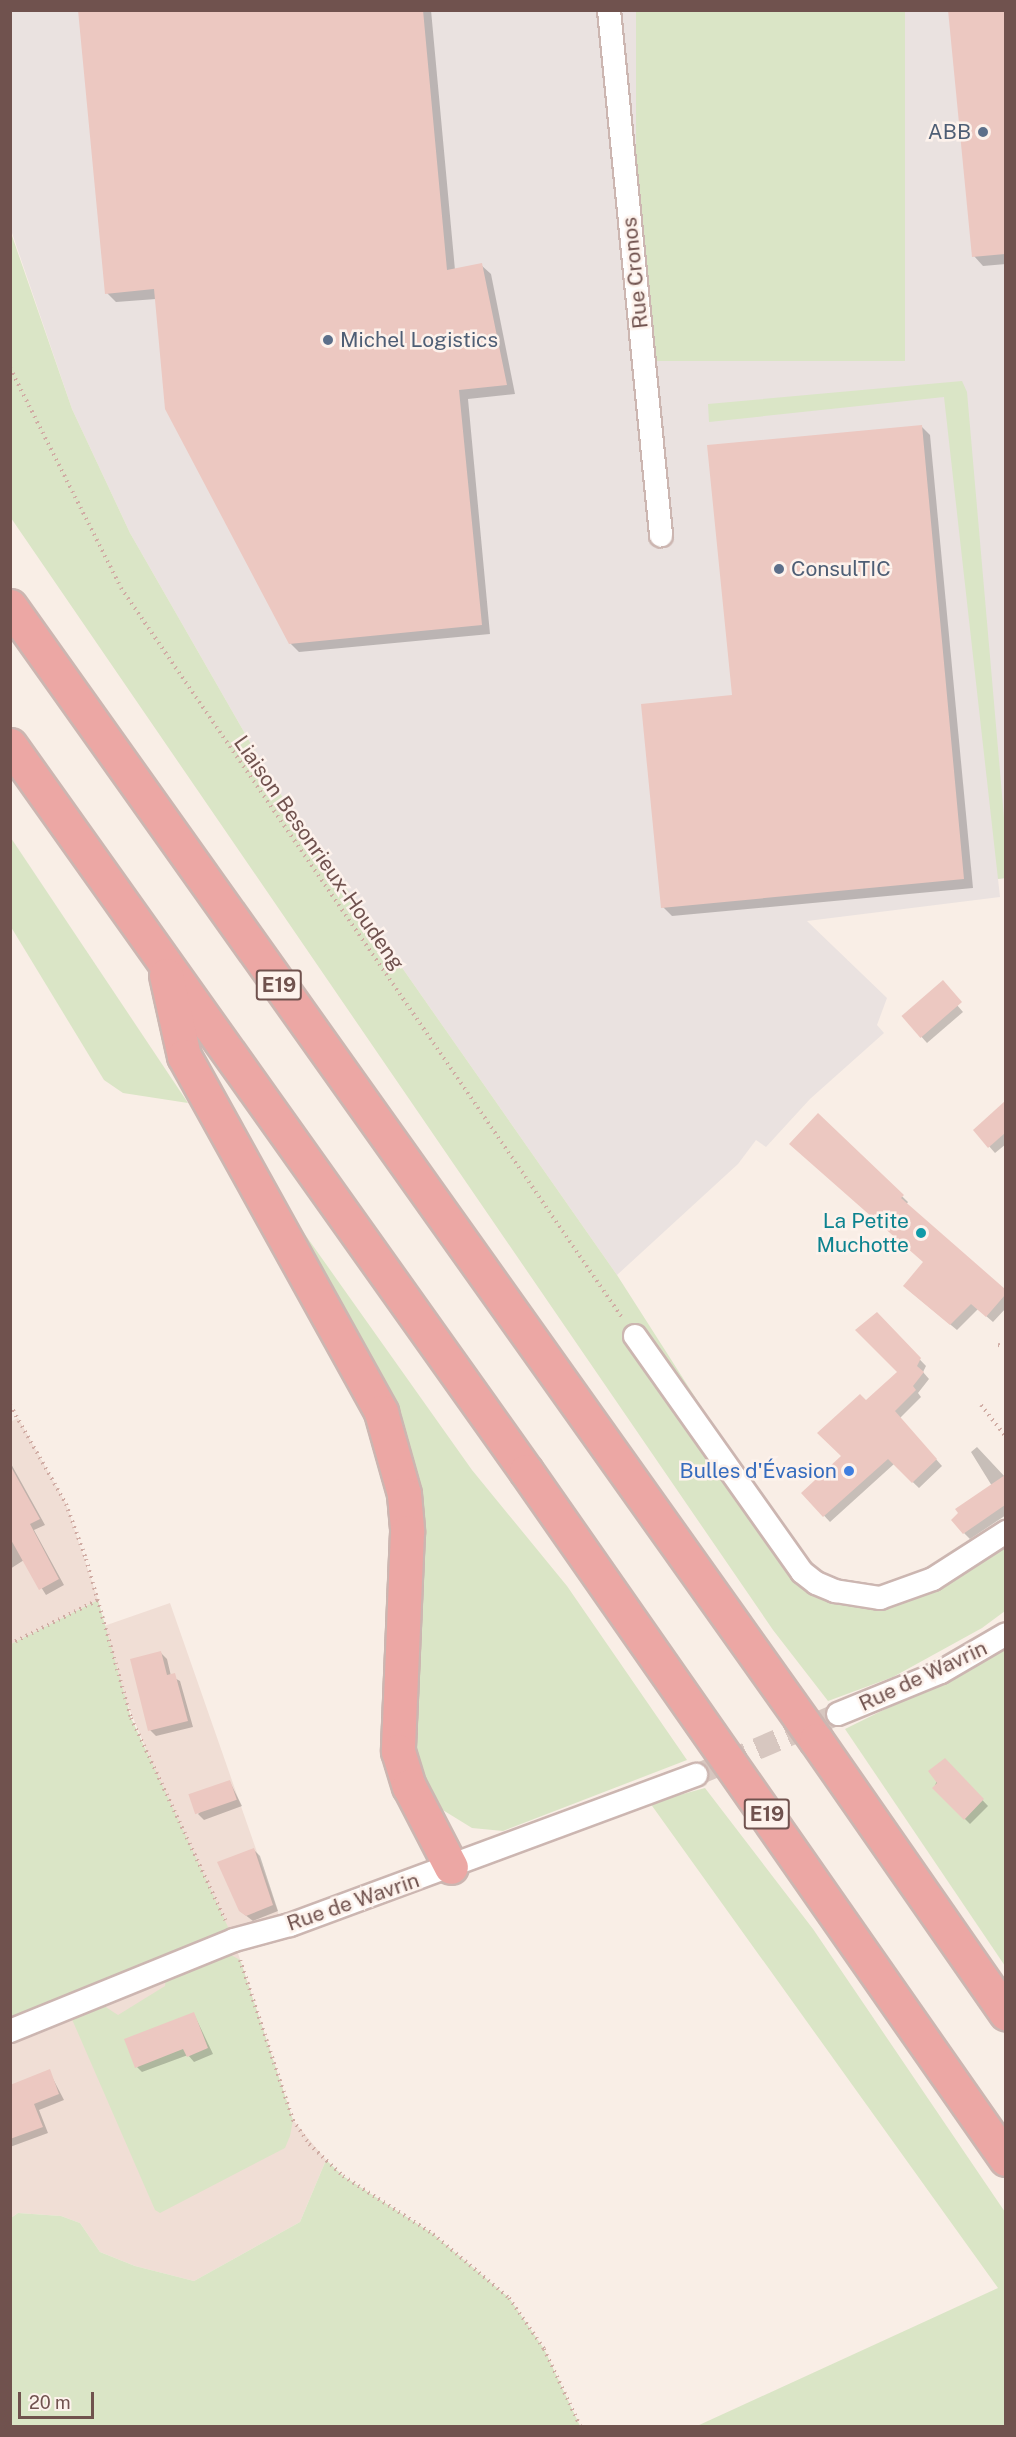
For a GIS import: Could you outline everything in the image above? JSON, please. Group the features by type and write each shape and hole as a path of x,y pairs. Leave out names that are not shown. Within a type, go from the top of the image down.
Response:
{"highway":[{"name":"E19","path":"10,606 816,1740 1005,2013"},
{"name":"E19","path":"10,746 746,1783 1005,2159"},
{"path":"162,958 184,1056 381,1412 404,1494 406,1532 398,1751 409,1786 451,1867"}],"street":[{"name":"Rue Cronos","path":"609,10 661,535"},
{"path":"635,1335 802,1572 816,1583 835,1591 880,1598 933,1579 1005,1532"},
{"name":"Rue de Wavrin","path":"838,1714 941,1672 1005,1634"},
{"name":"Rue de Wavrin","path":"10,2031 234,1940 290,1925 696,1775"}],"path":[{"name":"Liaison Besonrieux-Houdeng","path":"10,368 121,588 635,1335"},
{"path":"998,1345 1005,1346"},
{"path":"10,1405 66,1504 98,1600 131,1718 234,1940 293,2120 309,2144 343,2176 433,2234 509,2298 544,2349 580,2427"},
{"path":"981,1405 1005,1437"},
{"path":"10,1644 98,1600"}],"shaded area":[{"path":"10,11 1005,11 1006,878 998,879 1000,897 807,921 887,998 877,1025 884,1033 810,1099 766,1147 756,1140 738,1164 617,1275 275,786 130,533 72,409 11,230"},
{"path":"18,1418 66,1504 98,1600 11,1644 10,1422"},
{"path":"170,1603 279,1915 234,1941 293,2120 326,2160 300,2222 194,2281 135,2266 100,2252 80,2223 61,2216 18,2213 11,2218 11,2031 155,1771 120,1686 104,1626"}],"green space":[{"path":"636,11 905,11 905,361 636,361"},
{"path":"10,230 72,409 130,533 275,786 617,1275 750,1483 765,1527 858,1606 1005,1542 1005,1611 982,1628 893,1677 828,1701 773,1630 11,518"},
{"path":"962,381 967,392 1005,829 1005,878 998,879 944,397 709,422 708,404"},
{"path":"10,838 188,1103 123,1093 104,1080 11,927"},
{"path":"277,1195 472,1470 567,1586 687,1760 503,1831 472,1828 433,1804 411,1770 410,1487"},
{"path":"98,1600 131,1718 234,1940 11,2031 11,1644"},
{"path":"1005,1650 1005,1966 845,1729"},
{"path":"705,1788 813,1929 1005,2212 1005,2426 697,2426 998,2288 650,1803"},
{"path":"224,1951 240,1960 293,2120 290,2136 285,2148 160,2213 155,2210 71,2017 98,2002 118,2015 165,1986 166,1975"},
{"path":"326,2160 343,2176 433,2234 509,2298 544,2349 580,2426 11,2426 11,2218 18,2213 61,2216 80,2223 100,2252 135,2266 194,2281 300,2222"}],"building":[{"name":"Michel Logistics","path":"78,10 423,10 447,270 482,263 507,385 459,390 482,625 289,644 165,409 154,289 105,294"},
{"name":"ABB","path":"948,10 1005,10 1005,254 972,257"},
{"path":"922,425 964,879 661,908 641,704 732,695 707,445"},
{"path":"943,980 962,1002 921,1038 901,1016"},
{"path":"1005,1101 1005,1133 988,1148 973,1130"},
{"name":"La Petite Muchotte","path":"818,1113 904,1195 901,1198 1005,1289 1005,1295 986,1317 971,1304 950,1325 903,1286 923,1262 789,1144"},
{"path":"877,1312 921,1358 917,1366 924,1372 913,1386 916,1390 895,1411 937,1459 912,1483 888,1459 823,1517 801,1493 841,1456 817,1433 860,1394 866,1400 897,1372 855,1330"},
{"path":"10,1465 40,1519 30,1524 59,1579 39,1590 10,1538"},
{"path":"1005,1475 1005,1505 963,1534 951,1520 958,1513 955,1509"},
{"path":"161,1651 167,1675 175,1673 188,1721 148,1731 130,1659"},
{"path":"945,1758 984,1799 964,1820 932,1788 937,1783 928,1771"},
{"path":"230,1780 237,1800 195,1814 188,1794"},
{"path":"254,1848 273,1905 246,1916 239,1911 217,1862"},
{"path":"194,2012 208,2048 187,2057 183,2049 135,2068 124,2039"},
{"path":"50,2069 59,2094 34,2104 43,2127 10,2139 10,2085"}],"tunnel":[{"path":"696,1775 838,1714"}],"place":[{"name":"ABB","path":"983,132"},
{"name":"Michel Logistics","path":"328,340"},
{"name":"ConsulTIC","path":"779,569"},
{"name":"La Petite Muchotte","path":"921,1233"},
{"name":"Bulles d'Évasion","path":"849,1471"}]}
